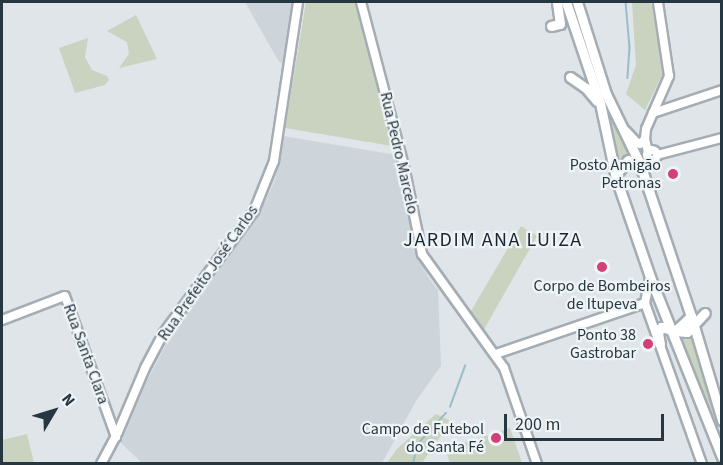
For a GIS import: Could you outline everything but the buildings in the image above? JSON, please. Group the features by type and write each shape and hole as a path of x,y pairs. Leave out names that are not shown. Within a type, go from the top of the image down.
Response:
{"main road":[{"path":"551,26 560,24 557,2"},
{"path":"566,2 600,103 616,174 650,277 722,457"},
{"path":"578,2 606,94 640,164 691,316 722,420"},
{"path":"570,77 586,88 600,103"},
{"path":"616,174 628,160 640,164"},
{"path":"660,344 658,330 661,327 687,332 705,313"},
{"path":"672,330 691,316"}],"street":[{"name":"Rua Prefeito José Carlos","path":"104,462 145,368 163,334 239,234 258,202 274,161 298,2"},
{"name":"Rua Pedro Marcelo","path":"361,2 404,166 422,254 504,368 537,464"},
{"path":"621,126 637,143 643,143 648,122 669,76 658,2"},
{"path":"653,113 722,90"},
{"path":"645,139 653,153 722,138"},
{"path":"650,277 644,290 645,303 702,464"},
{"name":"Rua Santa Clara","path":"2,320 65,296 116,437"},
{"path":"495,354 645,303 663,310"},
{"path":"107,411 123,420"}],"shaded area":[{"path":"245,2 293,2 285,63 279,62"},
{"path":"283,136 397,155 414,247 428,277 438,290 441,366 416,401 382,463 142,463 121,443 146,383 175,327 210,283 264,204 275,180"}],"green space":[{"path":"306,2 355,2 392,146 285,128"},
{"path":"632,2 651,2 664,71 645,110 626,94 636,65"},
{"path":"136,15 157,59 119,68 129,54 127,42 107,31"},
{"path":"88,38 85,57 92,70 107,76 109,80 105,85 75,93 59,48"},
{"path":"604,102 632,154 626,155 617,162"},
{"path":"521,226 537,236 482,333 471,317 471,311"},
{"path":"694,335 717,431 679,337"},
{"path":"436,414 451,421 422,463 387,463 397,449"},
{"name":"Campo de Futebol do Santa Fé","path":"510,428 522,463 450,463 445,449"},
{"path":"27,434 34,463 2,463 2,440"}],"waterway":[{"path":"626,2 630,48 628,78"},
{"path":"450,407 465,366"},
{"path":"413,464 417,445 446,413"}],"place":[{"name":"Posto Amigão Petronas","path":"673,174"},
{"name":"Corpo de Bombeiros de Itupeva","path":"602,267"},
{"name":"Ponto 38 Gastrobar","path":"648,344"},
{"name":"Campo de Futebol do Santa Fé","path":"496,438"}],"district":[{"name":"JARDIM ANA LUIZA","path":"493,240"}]}
